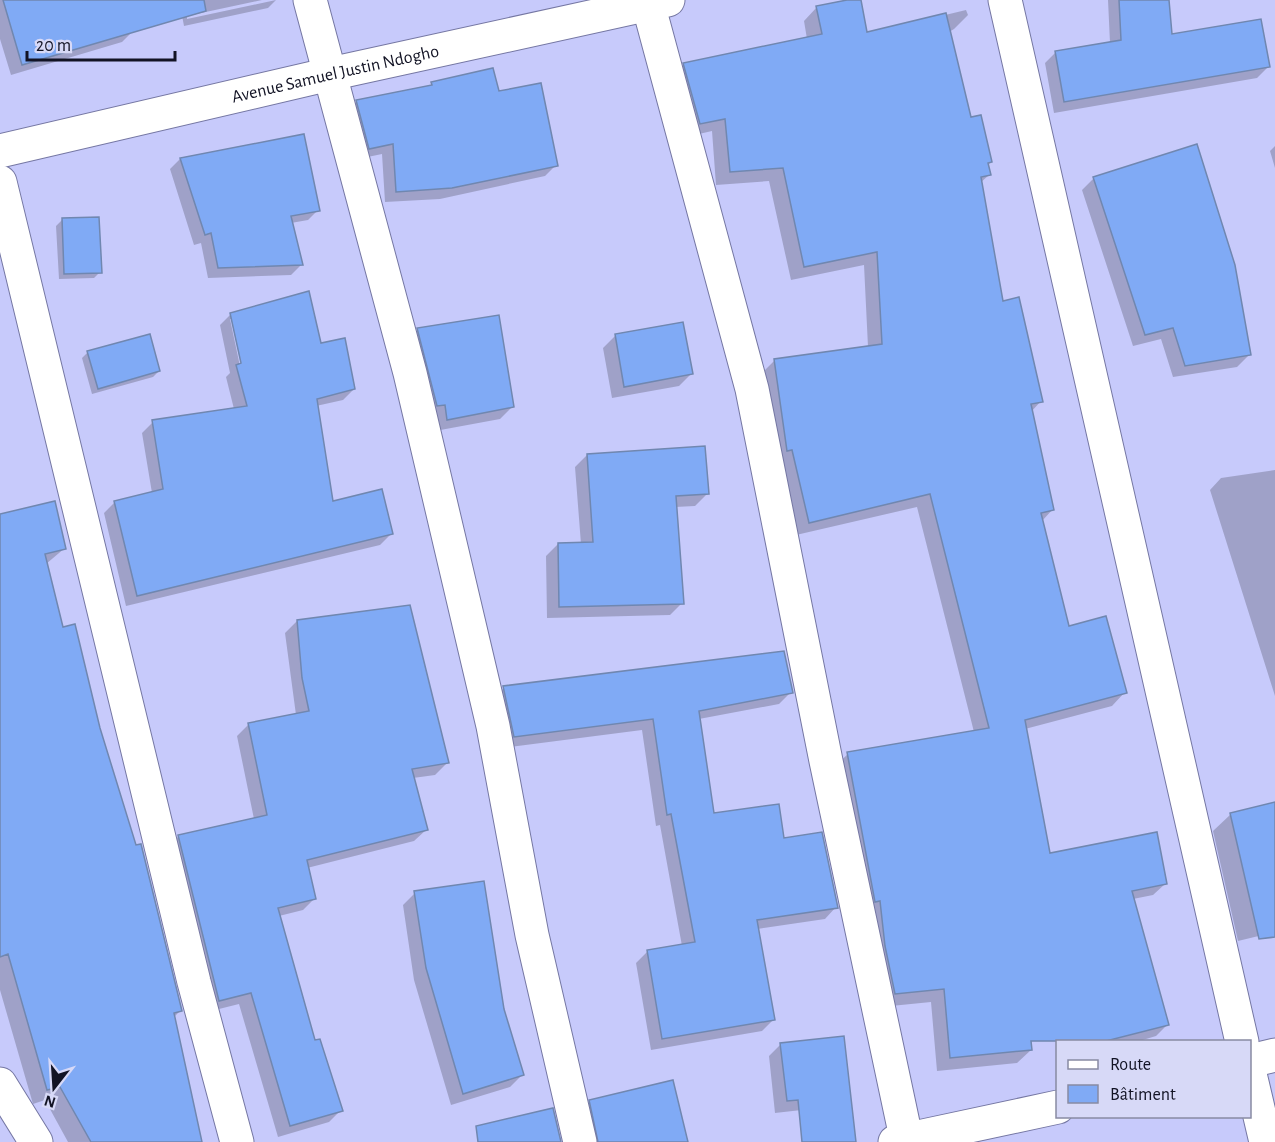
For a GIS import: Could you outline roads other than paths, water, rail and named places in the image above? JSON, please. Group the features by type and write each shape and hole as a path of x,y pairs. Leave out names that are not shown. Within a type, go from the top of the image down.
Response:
{"street":[{"path":"310,0 411,373 493,726 532,935 580,1142"},
{"path":"1005,0 1242,1040"},
{"path":"655,2 752,389 903,1141 1056,1107"},
{"name":"Avenue Samuel Justin Ndogho","path":"0,151 330,74 655,2"},
{"path":"0,182 194,982 237,1142"},
{"path":"1251,1061 1275,1055"},
{"path":"1251,1078 1266,1142"},
{"path":"0,1084 36,1142"}]}
